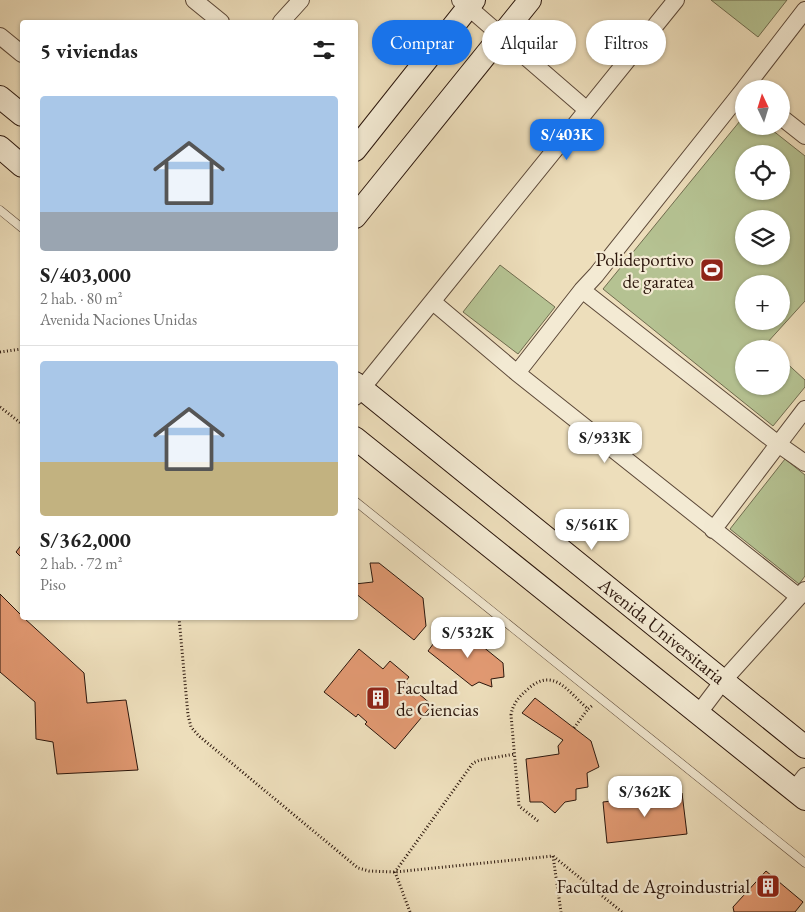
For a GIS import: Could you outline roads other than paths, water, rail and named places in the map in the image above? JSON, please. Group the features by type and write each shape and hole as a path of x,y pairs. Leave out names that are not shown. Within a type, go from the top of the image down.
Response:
{"main road":[{"path":"514,20 530,0"},
{"path":"358,146 467,2"},
{"path":"358,213 482,60"},
{"path":"0,97 20,113"},
{"path":"0,147 20,164"},
{"name":"Avenida Universitaria","path":"358,391 805,748"},
{"path":"358,440 698,714 801,788"}],"street":[{"path":"194,0 219,20"},
{"path":"283,20 300,0"},
{"path":"358,389 433,302 676,0"},
{"path":"467,2 484,20"},
{"path":"752,80 805,10"},
{"path":"0,36 20,52"},
{"path":"534,65 587,110"},
{"path":"517,373 735,101"},
{"path":"790,124 805,136"},
{"path":"582,290 778,444 805,463"},
{"path":"433,302 517,373 713,530 802,594 723,681 698,714"},
{"path":"713,530 805,409"}],"lane":[{"path":"0,210 20,226"},
{"path":"358,503 805,863"}],"place":[{"name":"Polideportivo de garatea","path":"712,270"},
{"name":"Facultad de Ciencias","path":"378,698"},
{"name":"Facultad de Agroindustrial","path":"768,886"}]}
